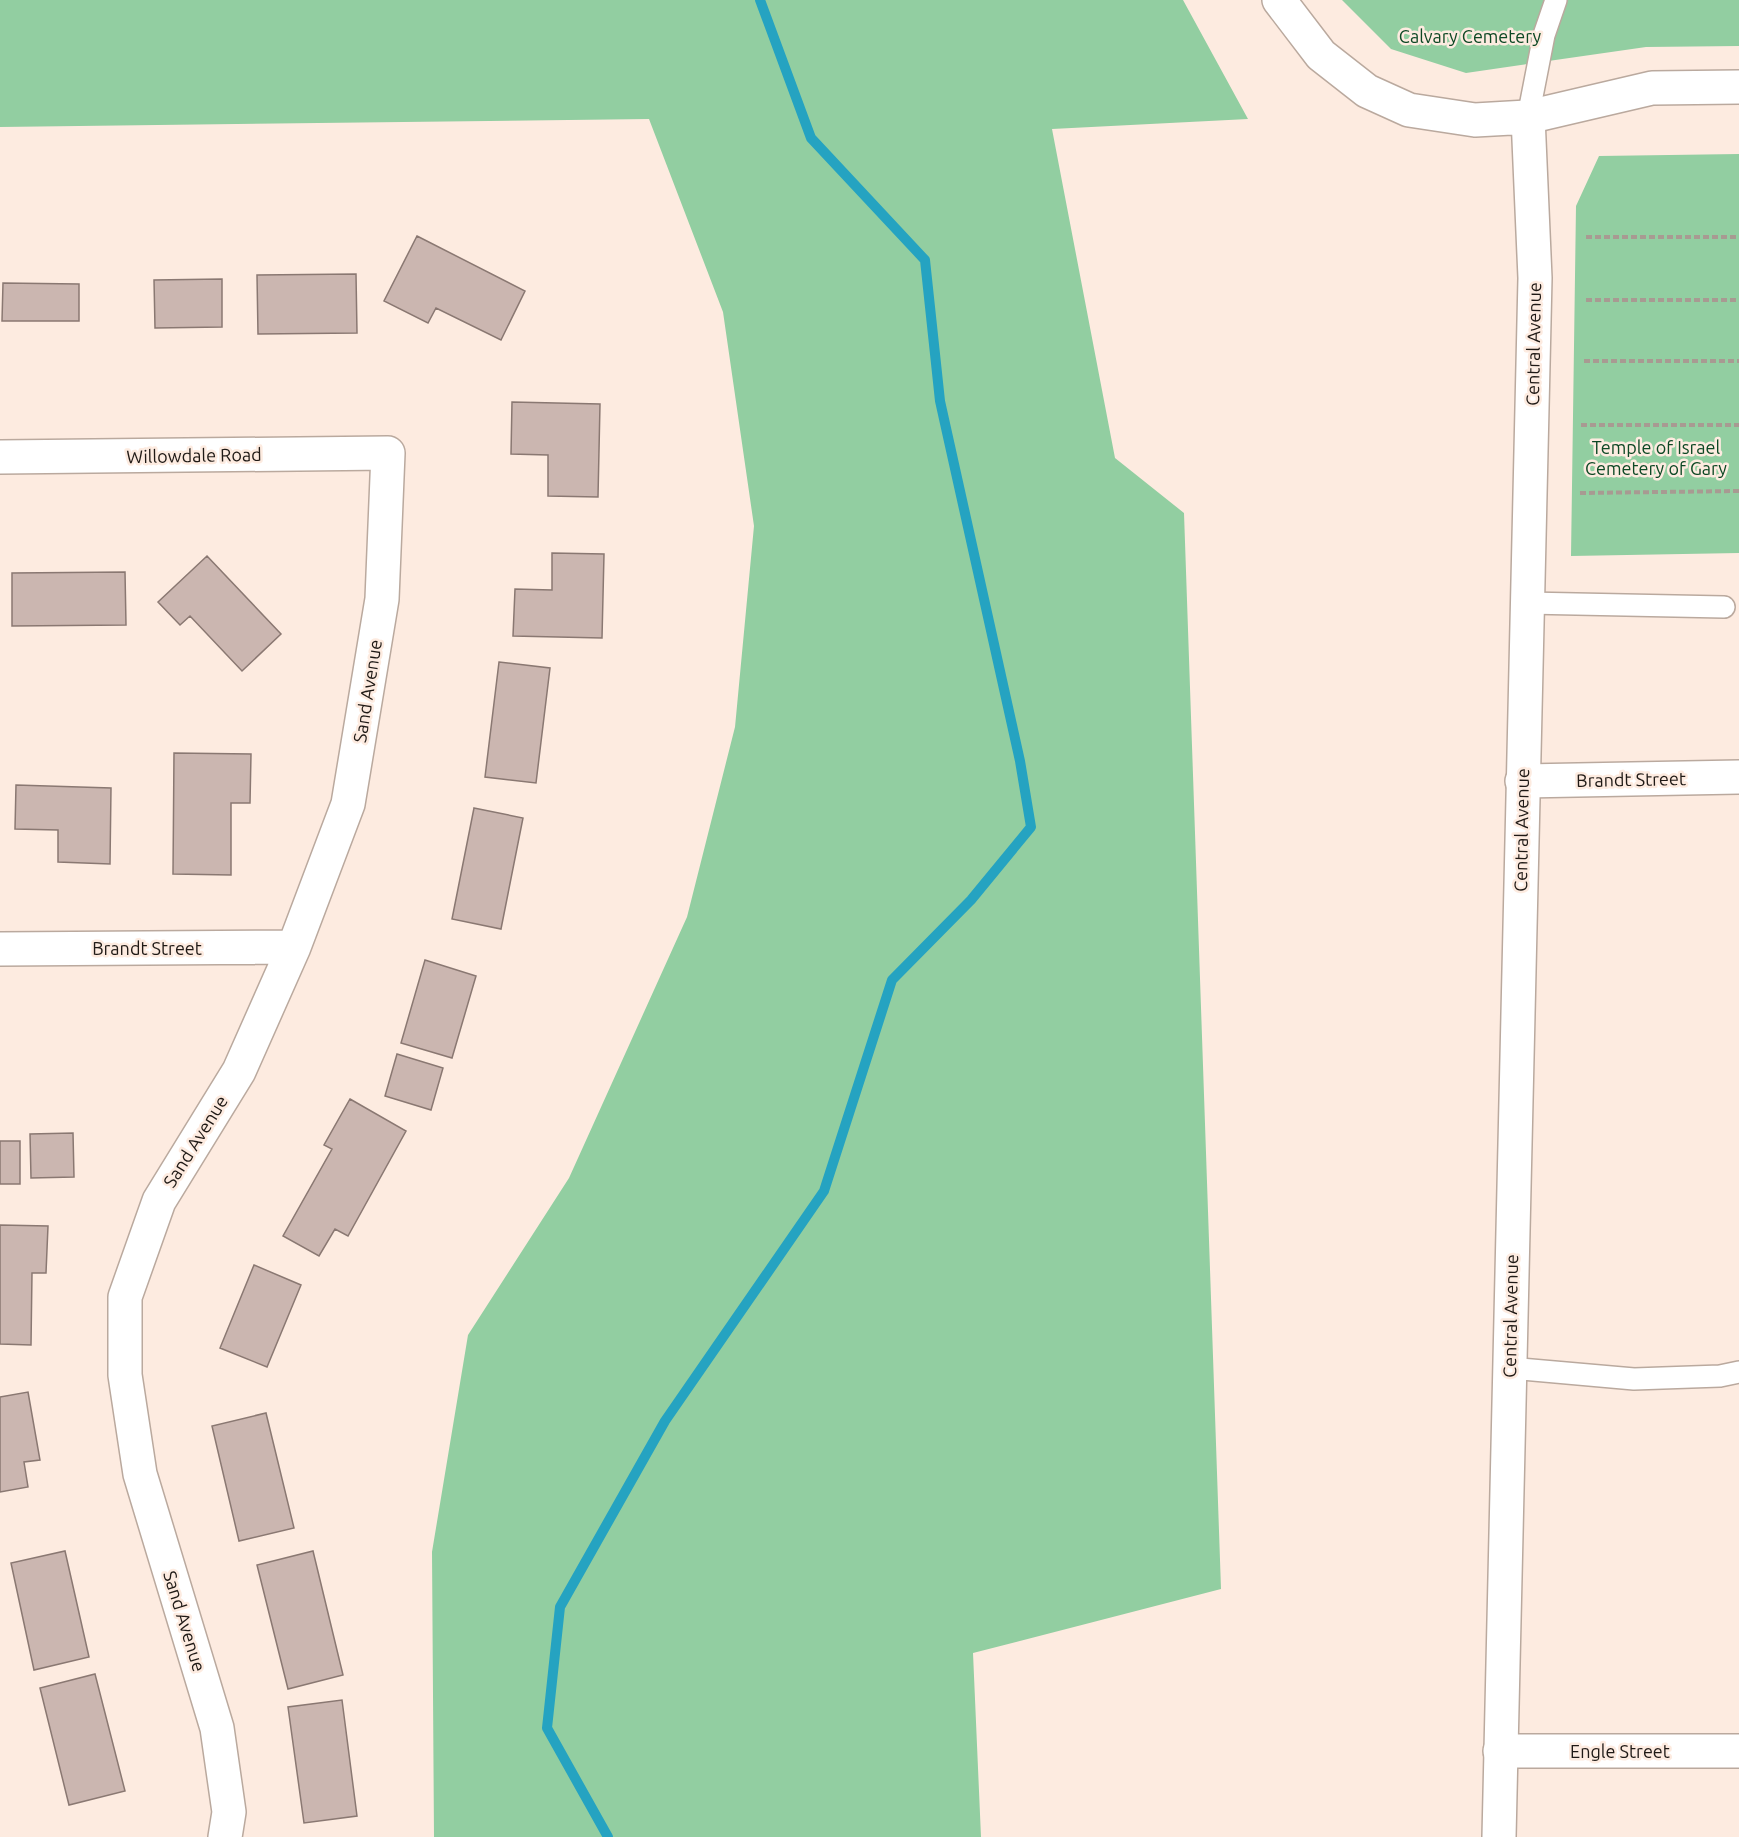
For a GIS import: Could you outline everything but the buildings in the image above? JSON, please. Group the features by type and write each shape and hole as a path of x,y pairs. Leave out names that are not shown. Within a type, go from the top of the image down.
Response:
{"street":[{"path":"1279,0 1321,55 1367,91 1409,110 1474,120 1528,117 1652,88 1739,87"},
{"name":"Central Avenue","path":"1499,1837 1535,278 1528,117"},
{"name":"Willowdale Road","path":"0,457 388,453"},
{"name":"Sand Avenue","path":"225,1837 229,1812 217,1728 140,1474 125,1375 125,1297 159,1201 238,1071 294,947 348,804 382,599 388,453"},
{"name":"Brandt Street","path":"1522,782 1739,777"},
{"name":"Brandt Street","path":"0,949 294,947"},
{"name":"Engle Street","path":"1500,1751 1739,1751"}],"lane":[{"path":"1528,117 1544,34 1556,0"},
{"path":"1527,603 1724,606"},
{"path":"1509,1368 1634,1380 1720,1376 1739,1372"}],"path":[{"path":"1586,237 1739,237"},
{"path":"1586,300 1739,300"},
{"path":"1584,362 1739,362"},
{"path":"1581,425 1739,425"},
{"path":"1580,493 1739,491"}],"green space":[{"path":"0,0 1183,0 1248,119 1052,129 1115,458 1184,513 1221,1589 973,1653 981,1837 434,1837 432,1552 468,1335 569,1178 687,917 735,727 754,526 723,312 649,119 0,127"},
{"name":"Calvary Cemetery","path":"1342,0 1739,0 1739,46 1646,47 1466,73 1391,49"},
{"name":"Temple of Israel Cemetery of Gary","path":"1739,154 1739,553 1571,556 1576,206 1599,156"}],"waterway":[{"path":"608,1837 547,1728 560,1607 665,1421 824,1191 892,980 971,900 1031,827 1020,761 940,401 925,260 811,138 760,0"}]}
